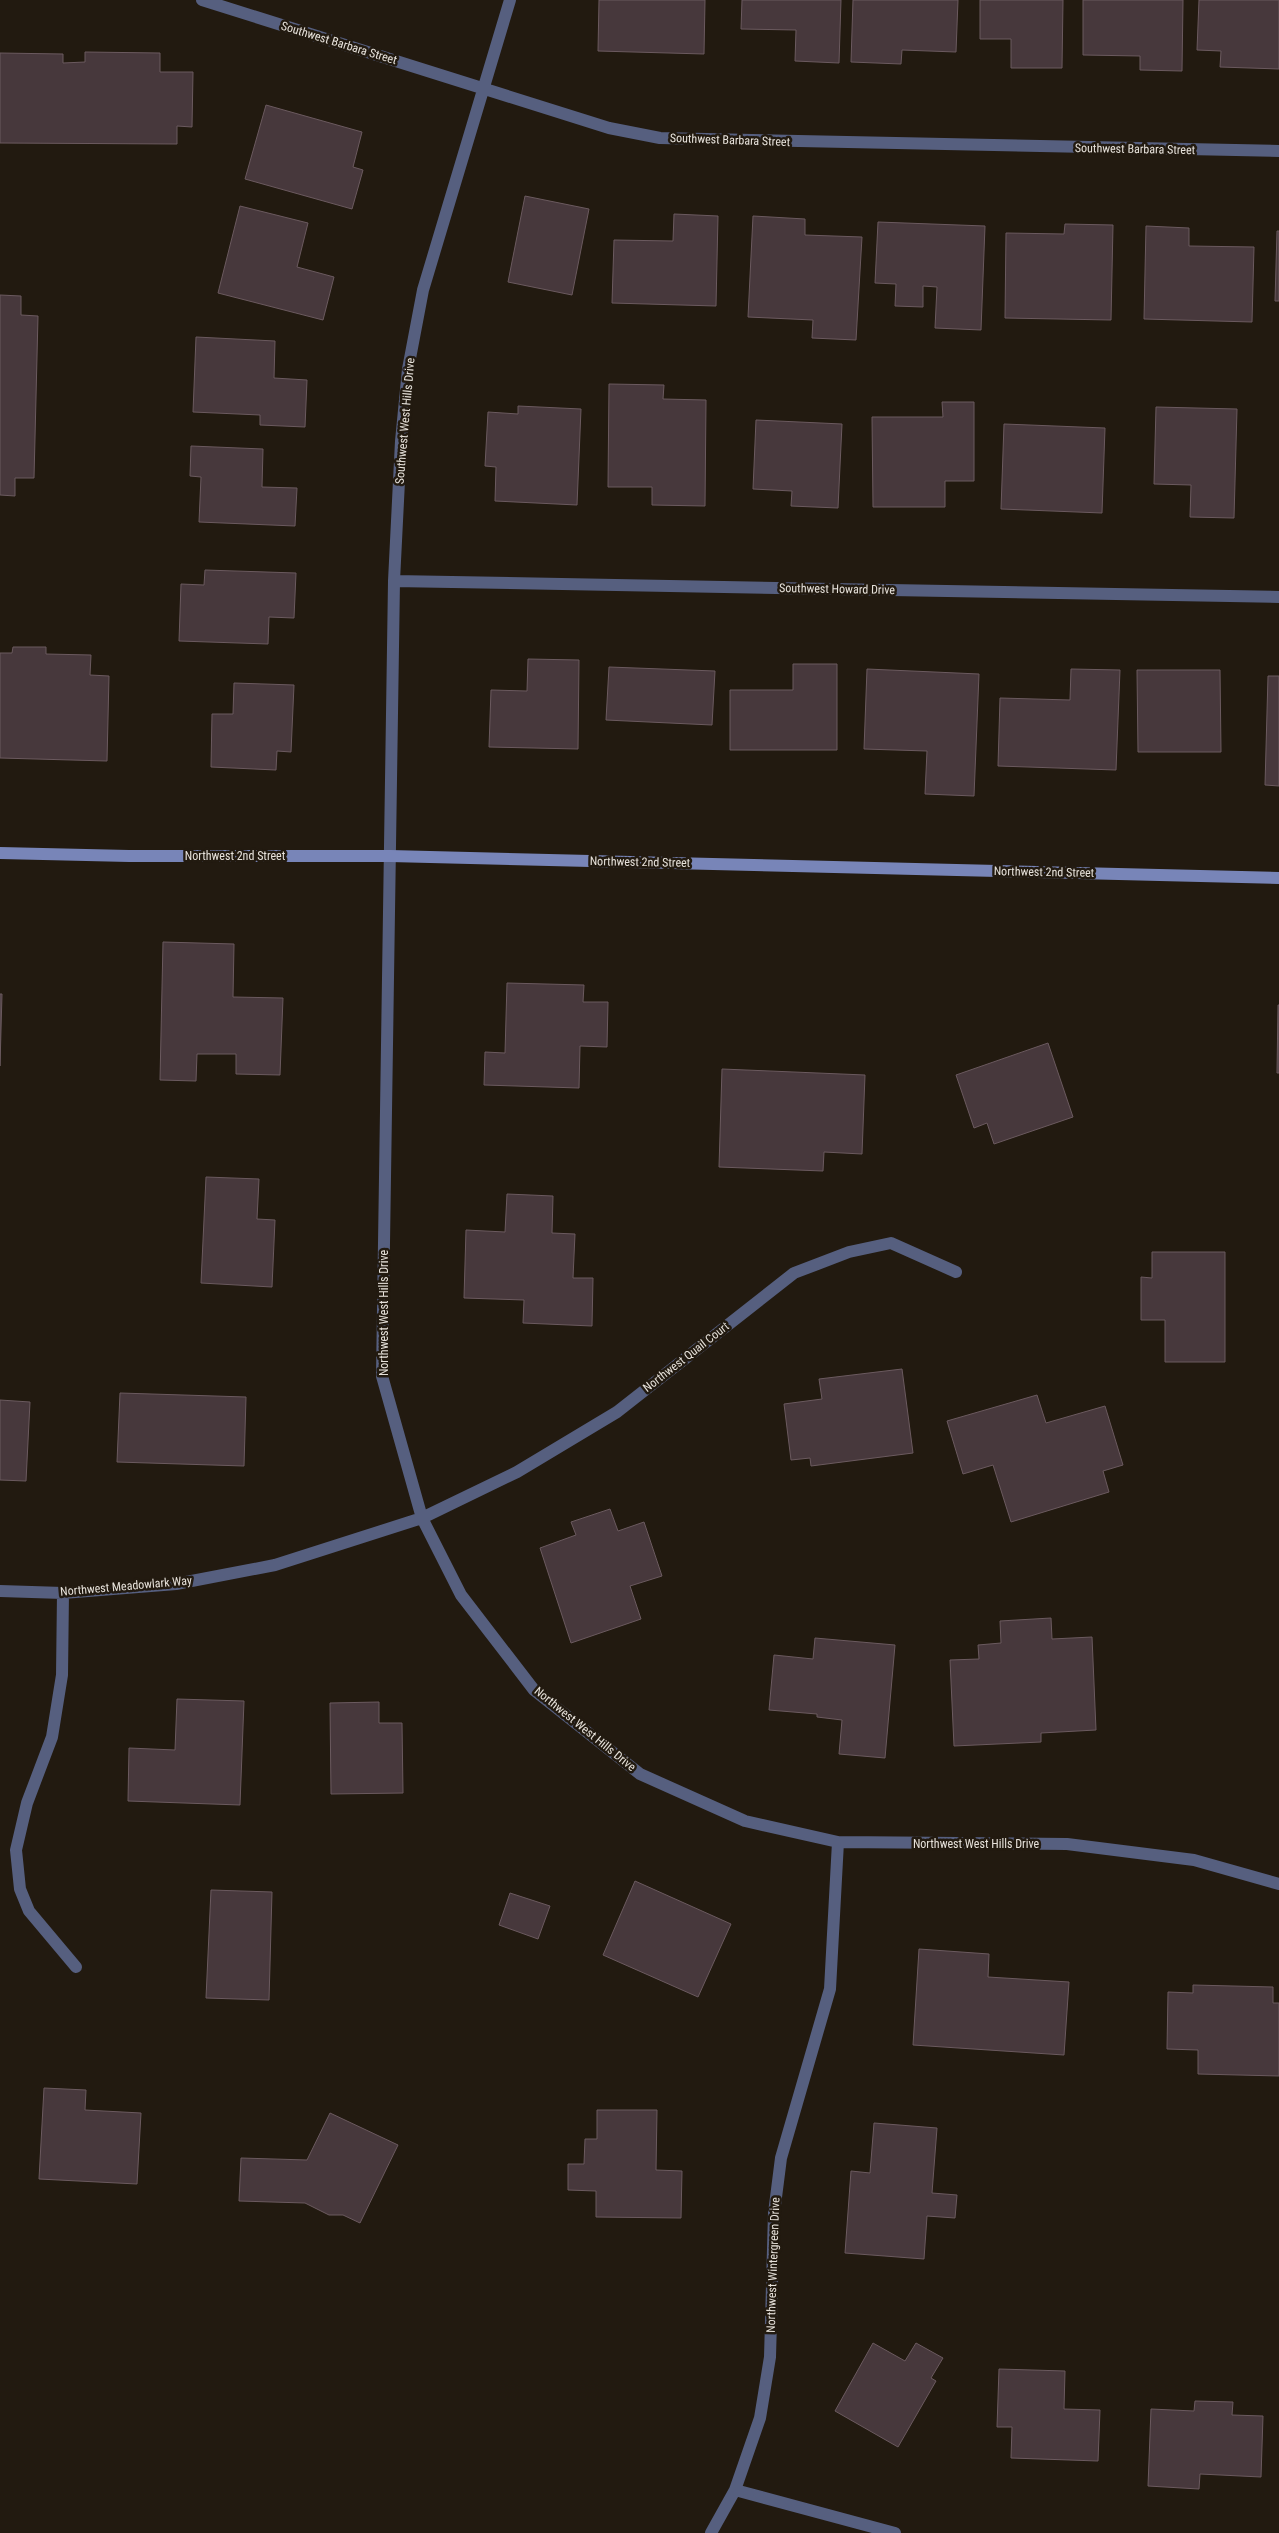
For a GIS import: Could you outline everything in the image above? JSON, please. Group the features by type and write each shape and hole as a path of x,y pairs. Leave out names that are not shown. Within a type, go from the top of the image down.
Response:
{"street":[{"name":"Southwest Barbara Street","path":"202,0 610,128 660,138 1279,151"},
{"name":"Southwest West Hills Drive","path":"390,856 394,581 401,441 408,369 423,290 510,0"},
{"name":"Southwest Howard Drive","path":"394,581 1279,597"},
{"name":"Northwest 2nd Street","path":"0,853 129,856 390,856 1279,878"},
{"name":"Northwest West Hills Drive","path":"390,856 382,1376 422,1518 462,1595 534,1690 640,1774 745,1822 838,1842 1067,1844 1194,1860 1279,1884"},
{"name":"Northwest Quail Court","path":"422,1518 517,1472 617,1412 794,1273 849,1252 891,1243 956,1272"},
{"name":"Northwest Meadowlark Way","path":"0,1591 63,1593 176,1584 275,1566 422,1518"},
{"path":"63,1593 62,1675 52,1737 26,1803 16,1850 20,1889 29,1911 76,1967"},
{"name":"Northwest Wintergreen Drive","path":"711,2533 735,2490 760,2418 770,2358 774,2213 781,2158 830,1989 838,1842"},
{"path":"735,2490 895,2533"}],"building":[{"path":"599,0 705,0 704,54 598,51"},
{"path":"742,0 841,0 839,63 795,61 796,30 741,29"},
{"path":"853,0 958,0 956,52 902,50 901,64 851,62"},
{"path":"980,0 1063,0 1062,68 1011,68 1011,39 980,39"},
{"path":"1083,0 1183,0 1182,71 1140,70 1140,56 1083,55"},
{"path":"1199,0 1279,0 1279,69 1220,67 1221,51 1197,50"},
{"path":"85,52 160,53 160,72 193,72 192,127 177,126 177,144 0,143 0,53 63,54 63,63 85,62"},
{"path":"266,105 362,132 353,167 363,170 352,209 245,179"},
{"path":"525,196 589,209 572,295 508,282"},
{"path":"240,206 308,223 297,267 334,277 323,320 218,293"},
{"path":"674,214 718,216 716,306 612,303 614,240 673,241"},
{"path":"753,216 805,219 805,235 862,237 856,340 812,338 813,320 748,317"},
{"path":"878,222 985,226 981,330 935,328 937,287 923,286 923,307 895,306 896,284 875,283"},
{"path":"1065,224 1113,225 1111,320 1005,318 1006,233 1064,234"},
{"path":"1146,226 1189,228 1189,246 1254,247 1252,322 1144,319"},
{"path":"1277,231 1279,231 1279,301 1275,301"},
{"path":"0,295 21,296 21,315 38,316 34,478 15,478 15,496 0,495"},
{"path":"196,337 275,341 274,378 307,380 305,427 260,425 260,415 193,412"},
{"path":"609,384 664,385 663,399 706,400 705,506 652,505 652,487 608,487"},
{"path":"942,402 974,402 974,481 945,481 945,507 873,507 872,417 943,417"},
{"path":"518,406 581,409 577,505 495,501 496,467 485,466 488,412 518,414"},
{"path":"1156,407 1237,409 1234,518 1190,517 1191,485 1154,484"},
{"path":"756,420 842,424 838,508 791,506 792,491 753,489"},
{"path":"1004,424 1105,428 1102,513 1001,509"},
{"path":"191,446 263,449 262,487 297,488 295,526 199,522 201,477 190,476"},
{"path":"205,570 296,573 294,618 269,617 268,644 179,641 181,584 204,585"},
{"path":"13,647 46,647 46,654 91,655 90,675 109,676 107,761 0,758 0,653 12,653"},
{"path":"528,659 579,660 578,749 489,747 491,690 527,691"},
{"path":"793,664 837,664 837,750 730,750 730,690 793,690"},
{"path":"609,667 715,671 712,725 606,720"},
{"path":"867,669 979,674 974,796 925,794 927,751 864,749"},
{"path":"1071,669 1120,670 1116,770 998,766 1000,698 1070,700"},
{"path":"1137,670 1220,670 1221,752 1138,752"},
{"path":"1268,676 1279,676 1279,786 1265,785"},
{"path":"234,683 294,685 291,752 277,751 276,770 211,767 212,714 233,714"},
{"path":"163,942 234,944 233,997 283,998 280,1075 236,1074 236,1054 197,1054 196,1081 160,1080"},
{"path":"507,983 584,985 583,1002 608,1002 607,1047 580,1046 579,1088 484,1085 485,1052 505,1053"},
{"path":"0,994 2,994 0,1066"},
{"path":"1278,1005 1279,1073 1277,1073"},
{"path":"1048,1043 1073,1117 994,1144 987,1123 974,1128 956,1075"},
{"path":"722,1069 865,1075 862,1154 824,1152 823,1171 719,1167"},
{"path":"206,1177 259,1179 257,1219 275,1220 272,1287 201,1283"},
{"path":"507,1194 553,1196 552,1233 575,1234 573,1278 593,1278 592,1326 523,1323 524,1300 464,1298 466,1230 505,1232"},
{"path":"1152,1252 1225,1252 1225,1362 1165,1362 1165,1320 1141,1320 1141,1277 1152,1278"},
{"path":"902,1369 913,1453 811,1466 810,1458 791,1460 784,1404 822,1399 819,1379"},
{"path":"120,1393 246,1397 244,1466 117,1462"},
{"path":"1037,1395 1046,1423 1105,1406 1123,1465 1103,1471 1109,1492 1011,1522 993,1465 963,1474 947,1421"},
{"path":"0,1400 30,1402 26,1481 0,1480"},
{"path":"610,1509 618,1531 644,1522 662,1576 630,1586 641,1619 571,1643 540,1548 576,1535 571,1522"},
{"path":"1051,1618 1052,1639 1092,1637 1096,1730 1041,1733 1041,1742 954,1746 950,1660 979,1659 978,1645 1001,1643 1000,1621"},
{"path":"815,1638 895,1645 885,1758 839,1754 842,1720 817,1717 817,1714 769,1710 774,1655 813,1659"},
{"path":"177,1699 244,1701 240,1805 128,1801 129,1748 175,1750"},
{"path":"379,1702 379,1723 402,1723 403,1793 331,1794 330,1703"},
{"path":"635,1881 731,1924 698,1997 603,1955"},
{"path":"211,1890 272,1892 269,2000 206,1998"},
{"path":"510,1893 550,1906 538,1939 499,1925"},
{"path":"919,1949 989,1954 988,1977 1069,1982 1064,2055 913,2045"},
{"path":"1193,1985 1273,1987 1273,2003 1279,2003 1279,2076 1198,2074 1198,2050 1167,2049 1168,1992 1193,1993"},
{"path":"44,2088 86,2090 85,2110 141,2113 137,2184 39,2179"},
{"path":"597,2110 657,2110 656,2170 682,2171 681,2218 596,2217 596,2191 568,2190 568,2164 584,2164 585,2139 597,2139"},
{"path":"330,2113 398,2145 360,2223 343,2215 329,2215 305,2203 239,2201 241,2158 307,2160"},
{"path":"874,2123 937,2128 932,2193 957,2195 955,2218 927,2216 924,2259 845,2253 851,2171 870,2173"},
{"path":"873,2343 905,2361 916,2343 943,2358 931,2378 936,2381 898,2447 835,2411"},
{"path":"999,2369 1065,2371 1064,2409 1100,2410 1098,2461 1011,2458 1012,2427 997,2427"},
{"path":"1195,2401 1233,2402 1232,2415 1263,2416 1261,2477 1200,2474 1199,2489 1148,2486 1151,2409 1194,2411"}]}
